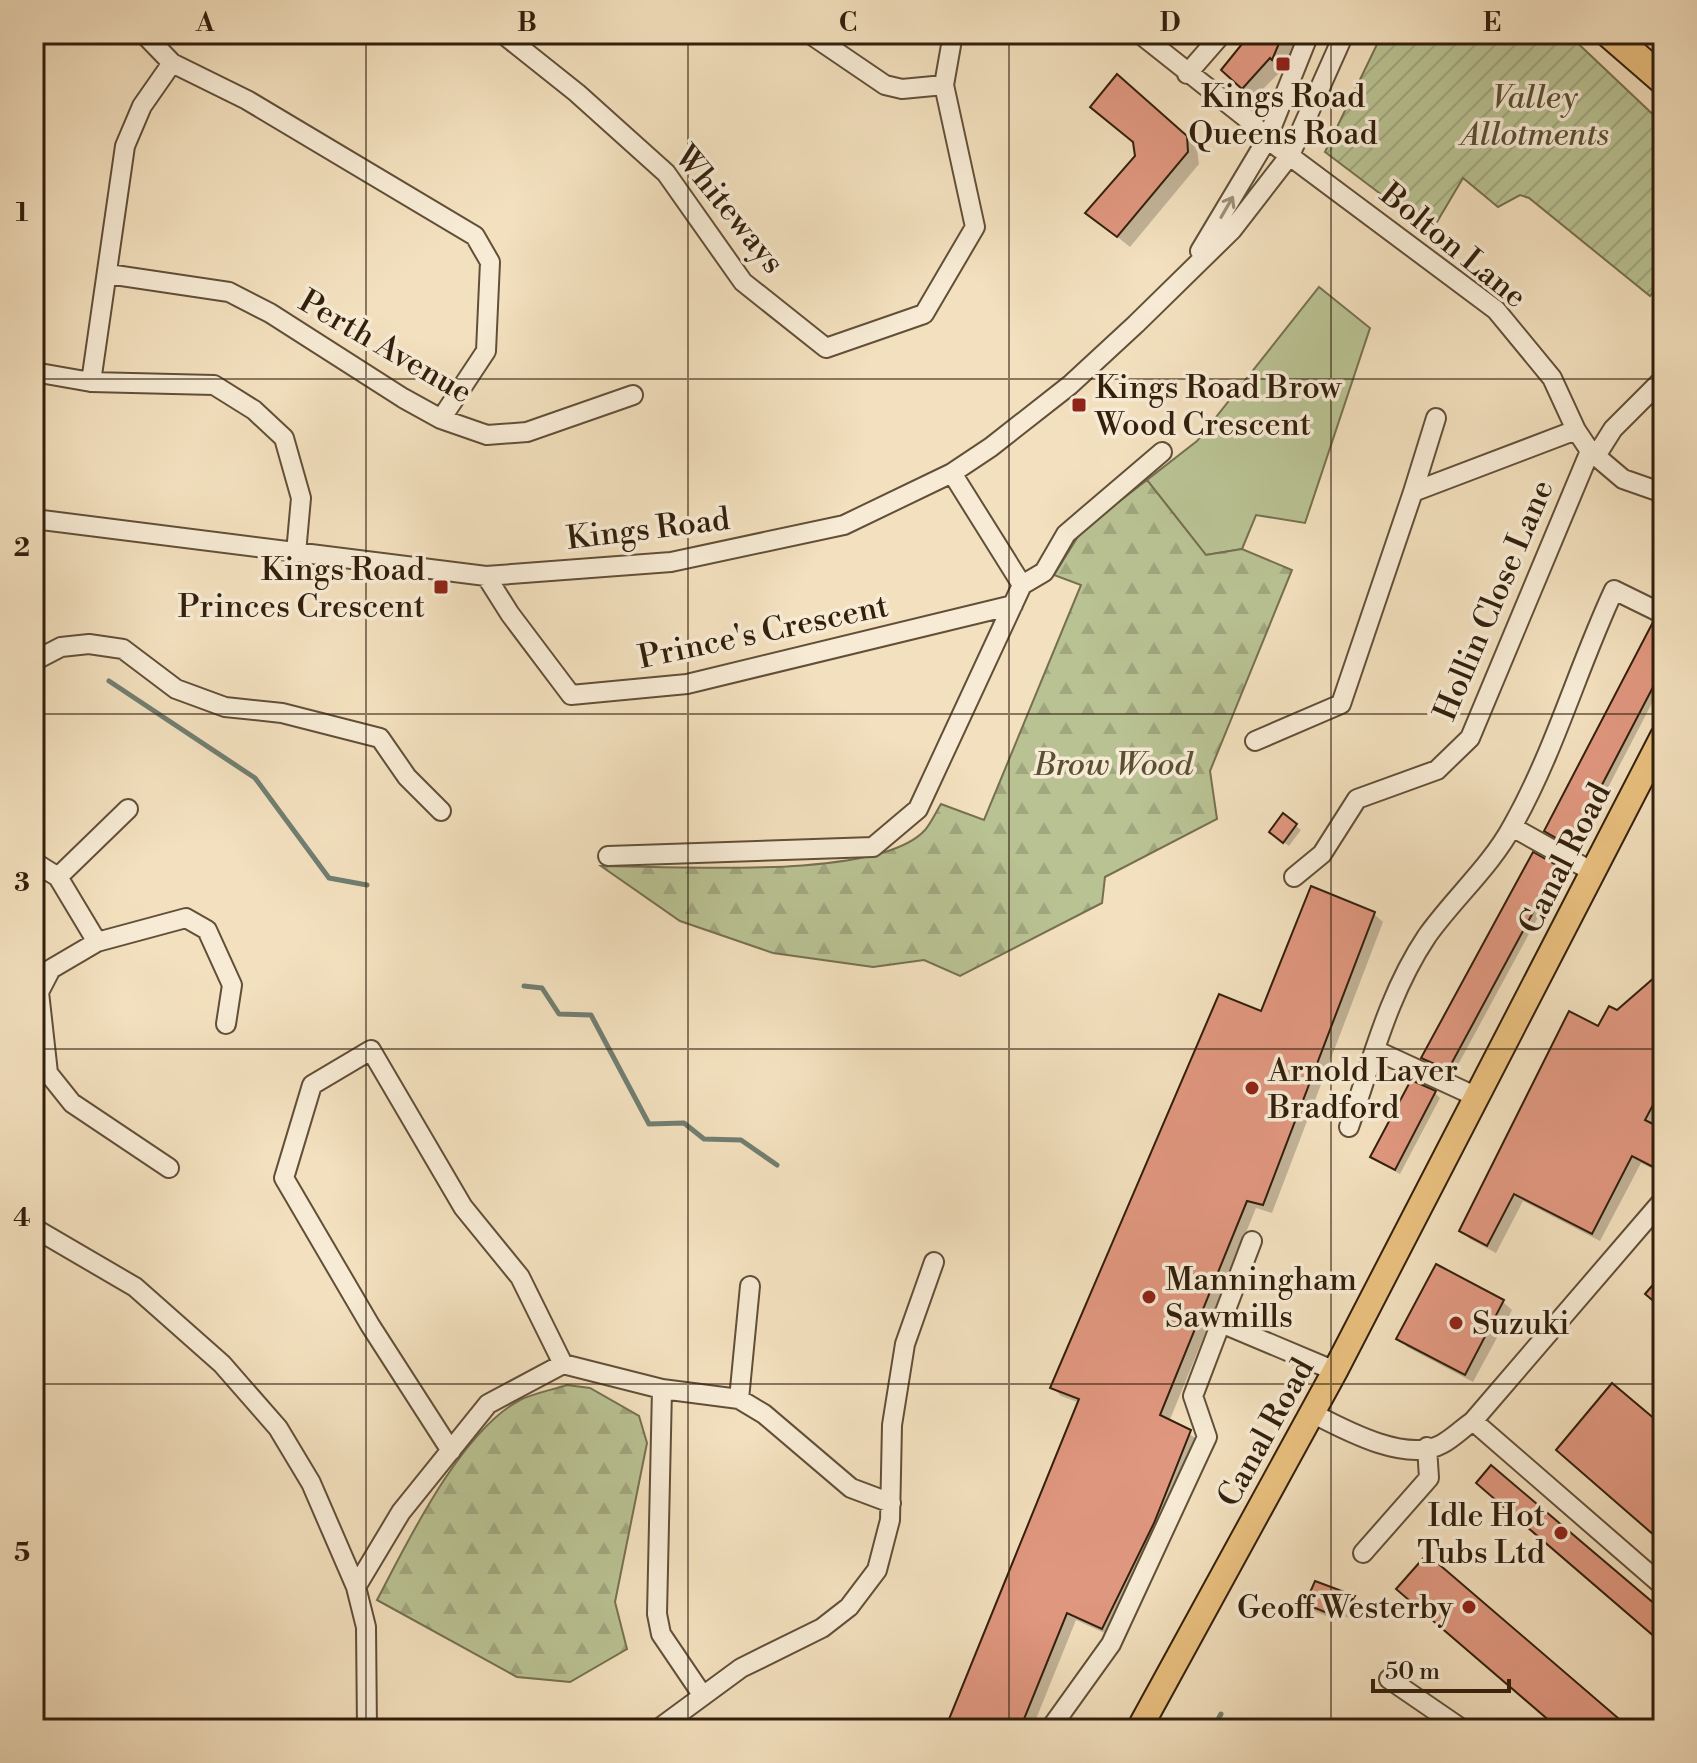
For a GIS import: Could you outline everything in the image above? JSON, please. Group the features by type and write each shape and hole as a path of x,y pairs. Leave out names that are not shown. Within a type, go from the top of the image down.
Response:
{"highway":[{"path":"1610,34 1663,80"}],"main road":[{"name":"Canal Road","path":"1139,1729 1335,1371 1663,736"}],"street":[{"path":"144,34 172,63 247,100 475,236 490,262 486,351 441,419"},
{"name":"Whiteways","path":"503,34 577,93 666,173 743,282 826,348 924,314 975,227 944,85 953,34"},
{"path":"810,34 885,85 902,89 944,85"},
{"name":"Bolton Lane","path":"1140,34 1251,122 1267,139 1496,310 1552,378 1576,430 1593,454 1623,479 1663,493"},
{"name":"Kings Road","path":"1186,273 1267,139 1309,34"},
{"name":"Kings Road","path":"34,519 486,576 671,562 844,525 952,473 1070,385 1232,230 1290,155 1344,34"},
{"path":"1187,74 1221,35"},
{"path":"91,382 125,146 142,106 172,63"},
{"name":"Perth Avenue","path":"108,274 229,292 270,313 441,419 487,435 527,432 633,395"},
{"path":"34,372 91,382 214,385 254,410 284,438 301,498 296,553"},
{"name":"Hollin Close Lane","path":"1294,877 1322,854 1357,799 1437,770 1470,738 1593,454 1613,429 1663,379"},
{"path":"1255,741 1341,704 1436,418"},
{"path":"1413,492 1576,430"},
{"path":"608,856 873,847 918,809 1022,585 1044,572 1066,534 1162,452"},
{"path":"952,473 1022,585"},
{"name":"Prince's Crescent","path":"486,576 571,695 687,684 1013,605"},
{"path":"1349,1127 1392,997 1428,936 1512,827 1572,698 1590,640 1614,590 1663,614"},
{"path":"34,661 61,647 89,644 123,649 176,689 225,707 282,713 380,738 407,777 441,811"},
{"path":"58,877 128,809"},
{"path":"1512,827 1593,872"},
{"path":"34,862 58,877 97,942"},
{"path":"169,1168 72,1103 48,1073 39,992 51,969 97,942 186,918 207,930 232,985 226,1024"},
{"path":"451,1451 370,1325 284,1178 312,1085 371,1050 463,1207 520,1277 563,1364"},
{"path":"1375,1050 1477,1097"},
{"path":"1310,1412 1353,1434 1394,1449 1439,1446 1473,1421 1663,1200"},
{"path":"34,1228 135,1287 222,1364 278,1428 311,1483 356,1587 366,1627 367,1729"},
{"path":"1050,1729 1111,1644 1207,1437 1193,1396 1252,1241"},
{"path":"658,1729 741,1668 822,1628 849,1607 877,1570 890,1520 892,1425 905,1344 934,1262"},
{"path":"739,1399 750,1286"},
{"path":"1221,1323 1335,1371"},
{"path":"356,1587 401,1512 488,1404 563,1364 662,1389 739,1399 764,1414 851,1488 891,1503"},
{"path":"662,1389 657,1614 661,1634 703,1696"},
{"path":"1473,1421 1663,1586"},
{"path":"1363,1553 1429,1478 1427,1447"},
{"path":"1389,1679 1462,1729"}],"green space":[{"name":"Valley Allotments","path":"1382,34 1568,34 1663,124 1663,279 1650,296 1529,198 1520,195 1498,207 1463,178 1431,232 1325,152"},
{"path":"1319,287 1370,328 1305,523 1256,515 1242,549 1206,555 1147,480 1197,441"},
{"name":"Brow Wood","path":"1147,480 1206,555 1242,549 1292,570 1210,771 1217,819 1105,877 1102,903 960,976 924,960 873,967 773,953 680,921 601,866 722,868 821,864 865,857 901,846 925,830 941,804 984,820 1081,585 1054,575 1082,530"},
{"path":"567,1385 590,1388 639,1416 647,1443 615,1602 627,1649 570,1682 517,1677 377,1600 438,1490 477,1436 498,1415 520,1400"}],"building":[{"path":"1250,34 1283,34 1272,60 1270,58 1242,89 1221,70"},
{"path":"1117,74 1187,136 1188,152 1117,237 1085,213 1135,156 1133,142 1090,107"},
{"path":"1653,622 1663,626 1663,668 1570,846 1544,831"},
{"path":"1283,813 1297,824 1283,843 1269,832"},
{"path":"1533,852 1558,866 1448,1070 1421,1058"},
{"name":"Manningham Sawmills","path":"1311,886 1375,912 1263,1205 1247,1201 1160,1415 1191,1430 1154,1523 1102,1629 1067,1613 1020,1729 945,1729 1079,1399 1050,1388 1219,994 1261,1011"},
{"path":"1663,970 1663,1086 1645,1120 1663,1129 1663,1172 1632,1156 1592,1234 1514,1194 1487,1246 1459,1231 1569,1011 1598,1026 1609,1006 1617,1010"},
{"path":"1411,1080 1436,1091 1395,1170 1370,1157"},
{"path":"1436,1264 1504,1300 1465,1375 1396,1339"},
{"path":"1663,1273 1663,1309 1645,1294"},
{"path":"1612,1383 1663,1426 1663,1543 1556,1450"},
{"path":"1491,1465 1663,1611 1663,1644 1476,1483"},
{"path":"1427,1554 1618,1718 1608,1729 1559,1729 1396,1589"},
{"path":"1315,1581 1355,1596 1342,1612 1335,1609 1330,1614 1305,1604"}],"waterway":[{"path":"109,681 255,778 329,878 367,885"},
{"path":"524,986 542,988 559,1014 591,1015 649,1124 684,1123 704,1139 741,1140 777,1165"},
{"path":"1213,1729 1221,1714"}],"place":[{"name":"Kings Road Queens Road","path":"1283,64"},
{"name":"Kings Road Brow Wood Crescent","path":"1079,405"},
{"name":"Kings Road Princes Crescent","path":"441,587"},
{"name":"Arnold Laver Bradford","path":"1252,1088"},
{"name":"Manningham Sawmills","path":"1149,1297"},
{"name":"Suzuki","path":"1456,1323"},
{"name":"Idle Hot Tubs Ltd","path":"1561,1533"},
{"name":"Geoff Westerby","path":"1469,1607"}]}
